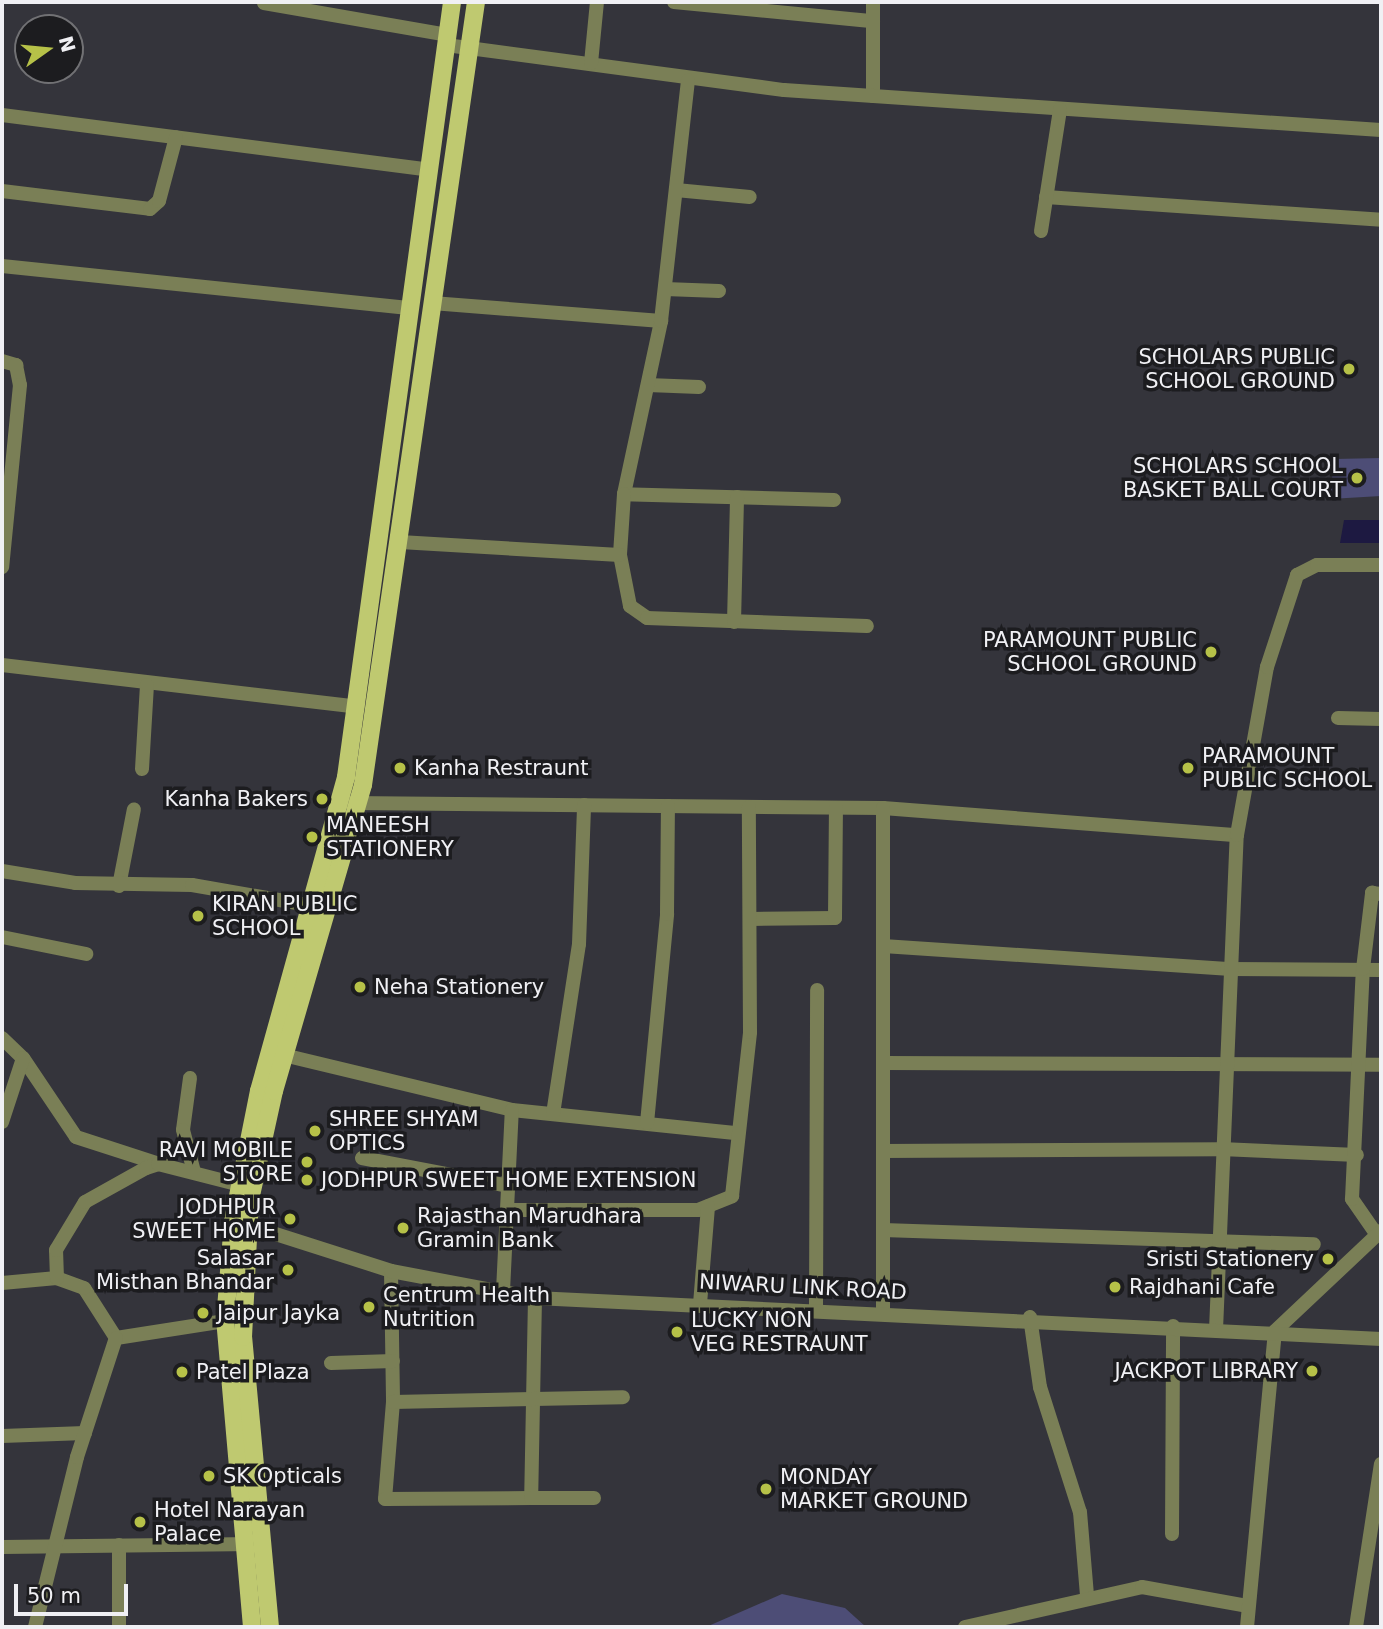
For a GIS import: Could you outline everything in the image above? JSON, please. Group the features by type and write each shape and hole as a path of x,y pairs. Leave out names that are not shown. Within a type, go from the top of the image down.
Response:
{"main road":[{"path":"270,1627 254,1544 225,1321 246,1186 340,802 358,707 452,2"},
{"path":"278,1054 331,912 359,803 400,542 467,49 476,2"},
{"path":"396,415 416,418"},
{"path":"240,1223 254,1544 252,1627"}],"street":[{"path":"592,63 597,2"},
{"path":"674,2 873,21"},
{"path":"873,2 873,96"},
{"path":"264,4 446,40 467,49 592,63 688,81 1381,130"},
{"path":"688,81 661,321 624,494 620,555 636,613 734,622 867,626"},
{"path":"1041,231 1060,109"},
{"path":"2,115 429,170"},
{"path":"2,191 150,209 159,201 176,137"},
{"path":"676,190 750,197"},
{"path":"1046,197 1381,220"},
{"path":"2,266 411,308"},
{"path":"665,289 719,291"},
{"path":"432,303 661,321"},
{"path":"2,361 16,365 20,385 2,567"},
{"path":"648,385 699,387"},
{"path":"624,494 834,500"},
{"path":"734,622 737,497"},
{"path":"400,542 620,555"},
{"path":"1216,1330 1223,1060 1237,835 1267,667 1297,575 1317,565 1381,565"},
{"path":"2,665 146,685 358,707"},
{"path":"142,769 146,685"},
{"path":"1338,718 1381,719"},
{"path":"340,802 883,808 1237,835"},
{"path":"553,1114 579,944 584,805"},
{"path":"647,1124 667,914 668,806"},
{"path":"507,1210 708,1206 732,1196 736,1133 750,1032 749,807"},
{"path":"751,919 835,918 836,808"},
{"path":"883,808 883,1312"},
{"path":"119,886 134,809"},
{"path":"2,871 119,886 192,885 314,905 331,912"},
{"path":"1247,1627 1275,1331 1379,1233 1352,1199 1357,1155 1363,968 1372,893 1381,894"},
{"path":"2,937 86,954"},
{"path":"883,946 1227,969 1381,970"},
{"path":"816,1309 817,990"},
{"path":"2,1038 23,1058 76,1137 158,1164 246,1186"},
{"path":"278,1054 512,1110 736,1133"},
{"path":"2,1122 23,1058"},
{"path":"883,1063 1223,1060 1381,1065"},
{"path":"190,1077 183,1130 194,1172"},
{"path":"503,1291 512,1110"},
{"path":"883,1151 1221,1149 1357,1155"},
{"path":"362,1158 509,1186"},
{"path":"57,1278 56,1251 85,1202 158,1164"},
{"path":"700,1304 708,1206"},
{"name":"NIWARU LINK ROAD","path":"240,1223 391,1270 535,1298 1030,1317 1381,1339"},
{"path":"883,1230 1314,1244"},
{"path":"391,1270 393,1402 385,1499 594,1498"},
{"path":"2,1283 57,1278 84,1288 116,1338"},
{"path":"531,1498 535,1298"},
{"path":"1030,1317 1040,1387 1080,1512 1087,1596"},
{"path":"116,1338 225,1321"},
{"path":"1171,1534 1173,1326"},
{"path":"35,1627 85,1433 116,1338"},
{"path":"331,1363 393,1361"},
{"path":"393,1402 623,1397"},
{"path":"2,1436 85,1433"},
{"path":"1356,1627 1381,1464"},
{"path":"2,1547 254,1544"},
{"path":"119,1545 119,1627"},
{"path":"965,1627 1087,1596 1167,1588 1248,1606"}],"shaded area":[{"name":"SCHOLARS SCHOOL BASKET BALL COURT","path":"1381,458 1381,496 1330,499 1334,459"},
{"path":"1344,520 1381,520 1381,543 1340,543"},
{"path":"782,1594 845,1608 866,1627 706,1627"}],"place":[{"name":"SCHOLARS PUBLIC SCHOOL GROUND","path":"1349,369"},
{"name":"SCHOLARS SCHOOL BASKET BALL COURT","path":"1357,478"},
{"name":"PARAMOUNT PUBLIC SCHOOL GROUND","path":"1211,652"},
{"name":"Kanha Restraunt","path":"400,768"},
{"name":"PARAMOUNT PUBLIC SCHOOL","path":"1188,768"},
{"name":"Kanha Bakers","path":"322,799"},
{"name":"MANEESH STATIONERY","path":"312,837"},
{"name":"KIRAN PUBLIC SCHOOL","path":"198,916"},
{"name":"Neha Stationery","path":"360,987"},
{"name":"SHREE SHYAM OPTICS","path":"315,1131"},
{"name":"RAVI MOBILE STORE","path":"307,1162"},
{"name":"JODHPUR SWEET HOME EXTENSION","path":"307,1180"},
{"name":"JODHPUR SWEET HOME","path":"290,1219"},
{"name":"Rajasthan Marudhara Gramin Bank","path":"403,1228"},
{"name":"Sristi Stationery","path":"1328,1259"},
{"name":"Salasar Misthan Bhandar","path":"288,1270"},
{"name":"Rajdhani Cafe","path":"1115,1287"},
{"name":"Centrum Health Nutrition","path":"369,1307"},
{"name":"Jaipur Jayka","path":"203,1313"},
{"name":"LUCKY NON VEG RESTRAUNT","path":"677,1332"},
{"name":"JACKPOT LIBRARY","path":"1312,1371"},
{"name":"Patel Plaza","path":"182,1372"},
{"name":"SK Opticals","path":"209,1476"},
{"name":"MONDAY MARKET GROUND","path":"766,1489"},
{"name":"Hotel Narayan Palace","path":"140,1522"}]}
